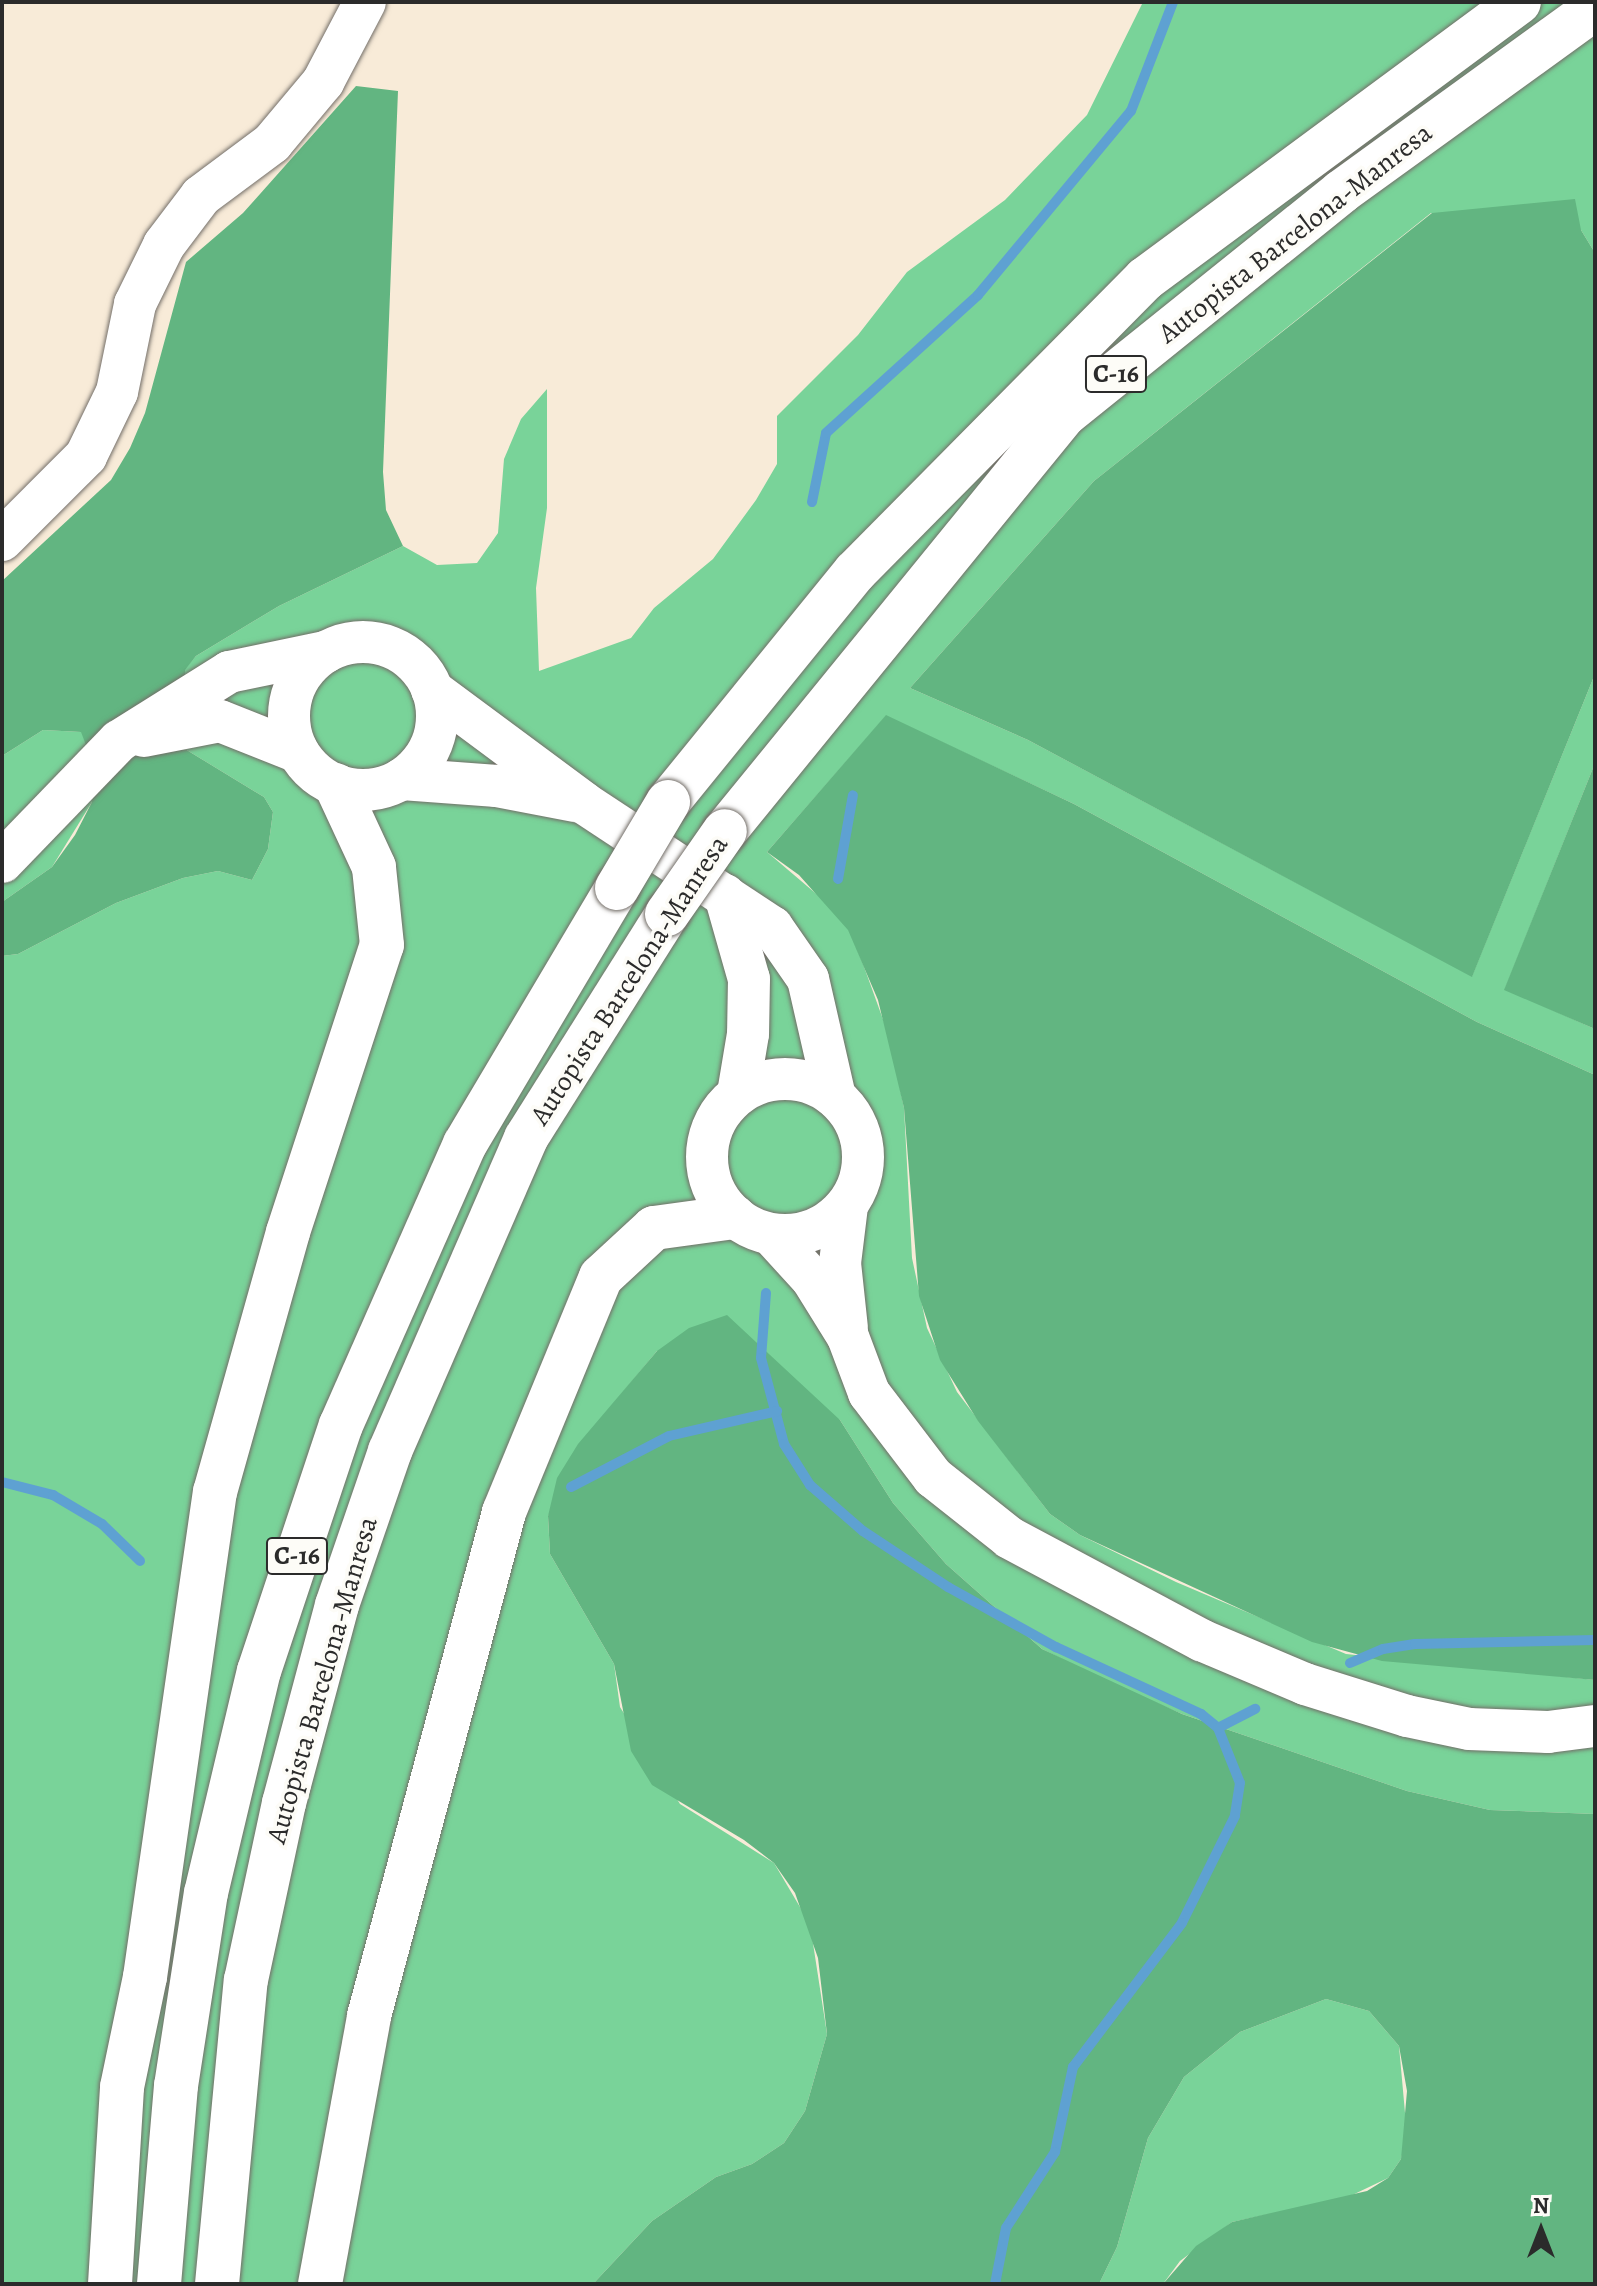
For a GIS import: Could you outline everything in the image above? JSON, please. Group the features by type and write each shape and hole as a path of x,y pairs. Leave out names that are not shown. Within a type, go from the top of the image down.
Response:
{"highway":[{"name":"Autopista Barcelona-Manresa","path":"159,2284 176,2086 206,1893 259,1671 341,1425 465,1144 668,802 855,572 1145,279 1519,2"},
{"name":"Autopista Barcelona-Manresa","path":"217,2284 246,1980 284,1803 337,1605 390,1451 526,1138 667,914 725,831 1064,415 1341,192 1595,8"},
{"path":"110,2284 122,2087 145,1977 215,1492 288,1232 382,945 374,867 336,785"},
{"path":"320,2284 369,2016 504,1512 601,1277 654,1228 753,1226"}],"street":[{"path":"2,540 86,456 117,392 135,304 164,245 201,196 280,133 323,82 365,2"},
{"path":"2,862 119,741 229,672 326,652 356,642 387,646 414,663 432,690 584,803 772,927 808,979 835,1097 854,1120 863,1149 860,1179 847,1206 840,1263 848,1337"},
{"path":"326,652 304,671 291,696 289,725 298,752 314,772 336,785 370,790 402,779 421,762 433,740 437,714 432,690"},
{"path":"119,741 220,721 298,752"},
{"path":"402,779 497,786 584,803"},
{"path":"725,895 749,979 748,1034 738,1094 715,1121 706,1155 713,1189 812,1279 848,1337 869,1393 933,1477 1010,1538 1201,1640 1305,1684 1407,1716 1469,1729 1548,1732 1595,1726"},
{"path":"738,1094 788,1079 835,1097"},
{"path":"753,1226 813,1230 847,1206"}],"green space":[{"path":"1143,2 1595,2 1595,253 1581,230 1431,213 1094,481 910,688 1028,740 1472,976 1595,674 1595,763 1505,989 1595,1029 1595,1075 1477,1022 1074,804 886,716 767,852 827,903 849,930 889,1036 904,1108 912,1258 927,1328 957,1392 1050,1514 1080,1535 1176,1582 1346,1654 1595,1680 1595,1814 1490,1810 1407,1791 1182,1714 1110,1683 1042,1649 946,1564 893,1503 840,1420 657,1351 608,1410 548,1516 550,1554 614,1664 620,1707 680,1804 774,1863 810,1924 827,2034 805,2111 784,2143 752,2164 716,2177 652,2221 593,2284 2,2284 2,956 18,954 116,903 183,878 218,871 252,880 268,849 273,812 264,797 185,749 185,669 196,656 279,606 403,546 437,565 477,563 498,533 504,459 521,419 547,389 547,508 536,588 539,671 631,638 654,608 713,559 756,500 777,464 777,416 858,335 907,272 1005,200 1087,115"},
{"path":"356,86 398,91 383,472 386,510 403,546 279,606 196,656 185,670 185,749 264,797 273,812 268,849 252,880 218,871 183,878 116,903 18,954 2,956 2,902 52,867 75,835 92,802 94,766 81,732 43,730 2,756 2,581 111,480 130,448 145,413 186,262 243,213"},
{"path":"1575,199 1581,230 1595,253 1595,674 1472,977 1028,740 910,688 1094,481 1432,213"},
{"path":"886,715 1074,804 1477,1022 1595,1075 1595,1680 1382,1661 1312,1642 1080,1535 1050,1514 978,1421 940,1360 919,1296 904,1108 878,1000 848,930 799,875 767,852"},
{"path":"43,730 82,732 94,766 92,802 52,867 2,902 2,756"},
{"path":"1595,763 1595,1029 1504,990"},
{"path":"727,1315 840,1420 893,1503 946,1564 1042,1649 1182,1714 1407,1791 1490,1810 1595,1814 1595,2284 1163,2284 1196,2246 1232,2222 1367,2191 1388,2178 1401,2159 1407,2091 1399,2046 1369,2011 1326,1999 1240,2032 1184,2077 1148,2138 1117,2247 1099,2284 593,2284 652,2221 716,2177 752,2164 784,2143 805,2111 827,2034 818,1958 795,1893 774,1863 744,1840 652,1785 631,1751 614,1664 550,1554 548,1516 557,1478 578,1444 657,1351 689,1328"},
{"path":"1326,1999 1369,2011 1399,2046 1407,2135 1401,2159 1388,2178 1346,2198 1232,2222 1180,2261 1163,2284 1099,2284 1117,2247 1148,2138 1184,2077 1240,2032"}],"waterway":[{"path":"812,502 826,433 978,295 1131,111 1173,2"},
{"path":"838,879 853,795"},
{"path":"766,1293 761,1358 784,1444 810,1485 863,1531 948,1587 1056,1647 1201,1714 1218,1728 1240,1783 1235,1816 1182,1923 1073,2067 1055,2152 1006,2228 995,2284"},
{"path":"571,1487 669,1436 777,1411"},
{"path":"2,1482 53,1495 102,1524 140,1561"},
{"path":"1350,1663 1383,1649 1415,1644 1595,1640"},
{"path":"1218,1728 1255,1709"}]}
